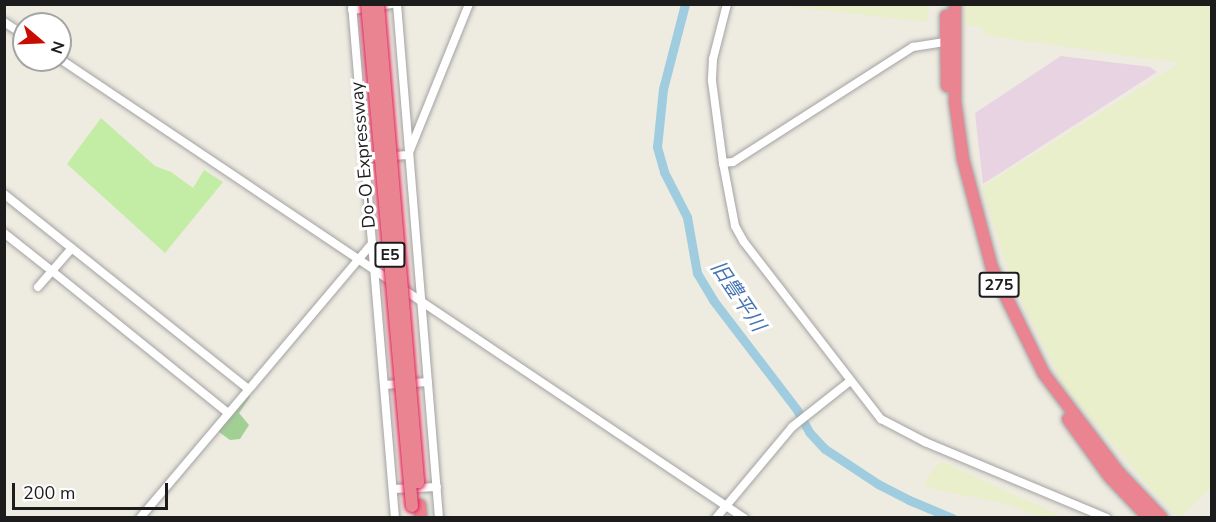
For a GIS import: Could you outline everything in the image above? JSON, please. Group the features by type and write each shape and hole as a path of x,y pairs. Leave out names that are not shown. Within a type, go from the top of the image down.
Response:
{"highway":[{"name":"Do-O Expressway","path":"368,4 417,512"},
{"name":"Do-O Expressway","path":"378,4 417,512"},
{"name":"275","path":"947,4 945,42 948,102 956,160 992,290 1037,377 1109,476 1149,518"},
{"name":"275","path":"955,4 956,102 962,148 992,268 1044,374 1119,473 1162,518"}],"street":[{"path":"392,4 352,7 395,518"},
{"path":"397,4 439,518"},
{"path":"408,155 469,4"},
{"path":"728,4 713,59 712,81 723,164 735,226 744,242 881,419 925,442 1107,518"},
{"path":"723,164 733,162 913,47 945,42"},
{"path":"72,67 744,518"},
{"path":"365,158 408,155"},
{"path":"4,194 248,389"},
{"path":"4,233 228,413"},
{"path":"140,518 372,243"},
{"path":"38,287 72,248"},
{"path":"716,518 792,427 850,381"},
{"path":"384,385 428,382"},
{"path":"393,489 437,487"}],"shaded area":[{"path":"1061,56 1150,67 1157,72 983,184 975,113"}],"green space":[{"path":"928,4 927,22 776,5"},
{"path":"966,5 1211,5 1211,487 1181,517 1177,517 1153,491 1063,385 1010,277 982,187 1180,63 983,35 983,27 965,25"},
{"path":"101,118 155,166 171,172 193,188 204,170 223,182 165,253 67,164"},
{"path":"249,394 250,397 239,413 249,425 240,439 230,440 218,429"},
{"path":"939,463 945,463 1063,517 1039,517 1010,505 925,487 926,479"}],"waterway":[{"name":"旧豊平川","path":"685,4 663,89 657,147 664,172 687,217 697,273 713,300 797,410 809,432 825,449 878,484 952,518"}]}
